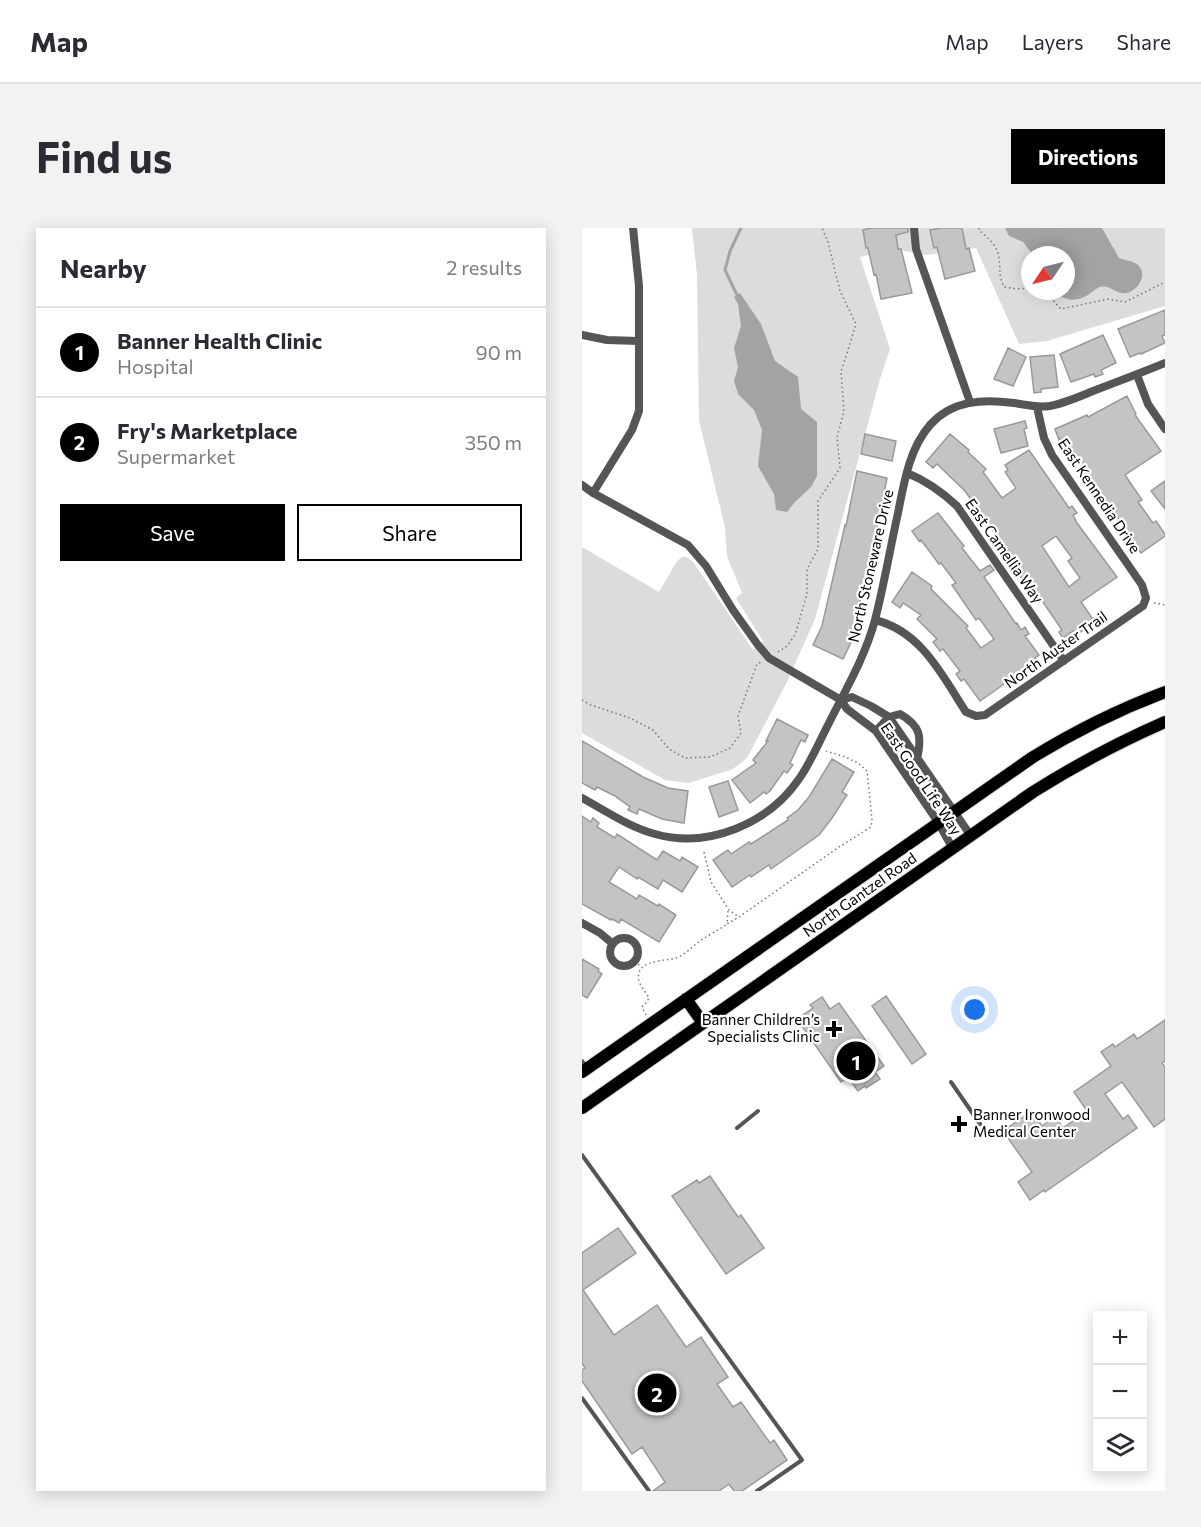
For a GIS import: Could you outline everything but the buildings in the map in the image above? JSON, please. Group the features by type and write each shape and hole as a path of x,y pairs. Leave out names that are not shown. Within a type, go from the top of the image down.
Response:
{"main road":[{"name":"North Gantzel Road","path":"584,1067 652,1023 1033,757 1070,734 1165,692"},
{"name":"North Gantzel Road","path":"582,1108 1033,792 1069,769 1122,741 1165,722"},
{"path":"686,999 703,1023"}],"street":[{"path":"593,493 632,430 639,411 639,286 633,228"},
{"path":"914,228 916,249 970,402"},
{"path":"582,335 607,340 638,341"},
{"name":"North Stoneware Drive","path":"582,798 628,824 655,834 689,839 716,835 752,822 773,807 798,781 859,666 875,620 907,473 916,444 930,424 948,410 970,402 995,401 1050,406 1165,363"},
{"path":"1137,375 1148,404 1165,429"},
{"name":"East Kennedia Drive","path":"1038,406 1044,438 1052,455 1142,585 1146,598"},
{"name":"East Camellia Way","path":"907,473 924,480 957,506 1064,661"},
{"name":"East Good Life Way","path":"582,485 688,545 706,566 769,658 841,700 847,709 876,731 938,822 953,849"},
{"name":"North Auster Trail","path":"875,620 888,623 916,640 966,712 976,716 985,715 1064,661 1143,606 1146,598"},
{"name":"East Good Life Way","path":"841,700 852,697 889,717 971,836"},
{"path":"876,731 889,717 900,714 909,720 920,735 917,759"},
{"path":"582,923 600,933 613,944"},
{"path":"624,938 633,941 639,953 635,961 627,966 614,962 610,953 613,944 624,938"}],"lane":[{"path":"951,1082 980,1124"},
{"path":"737,1128 758,1111"},
{"path":"582,1155 801,1460 757,1491"},
{"path":"582,1398 649,1491"}],"path":[{"path":"582,700 630,718 653,730 669,749 685,758 710,757 730,748 741,733 738,716 757,664 787,646 795,634 807,594 807,569 819,549 818,501 840,468 837,437 843,411 841,372 856,324 840,291 822,228"},
{"path":"979,228 992,242 999,256 999,276 1004,287 1021,289"},
{"path":"1052,300 1061,309 1108,299 1125,302 1165,282"},
{"path":"1146,598 1165,605"},
{"path":"652,1023 642,1007 650,998 639,983 638,974 641,968 688,952 703,939 740,917 871,827 867,771 858,763 817,747"},
{"path":"704,852 711,882 729,910 740,917"},
{"path":"727,924 729,910"},
{"path":"635,961 641,968"}],"shaded area":[{"path":"692,228 1165,228 1165,306 1047,341 1019,344 976,248 926,255 895,249 860,257 890,349 815,619 786,684 747,758 733,769 689,783 665,780 582,733 582,547 659,592 677,561 682,557 687,557 694,563 753,650 763,641 736,598 742,593 727,556 725,527 699,421 697,275"},
{"path":"1005,228 1102,228 1119,258 1137,264 1142,277 1138,286 1130,292 1122,293 1104,286 1075,300 1075,246 1026,246 1023,242 1009,236"},
{"path":"740,293 761,324 775,361 798,377 801,409 817,422 817,476 811,487 787,512 776,510 774,494 758,466 762,430 754,410 738,394 734,381 738,367 734,348 741,326 738,304 734,297"}],"waterway":[{"path":"737,295 725,270 730,251 741,228"}],"place":[{"name":"Banner Children’s Specialists Clinic","path":"834,1029"},
{"name":"Banner Health Clinic","path":"856,1061"},
{"name":"Banner Ironwood Medical Center","path":"959,1124"},
{"name":"Fry's Marketplace","path":"657,1393"}]}
